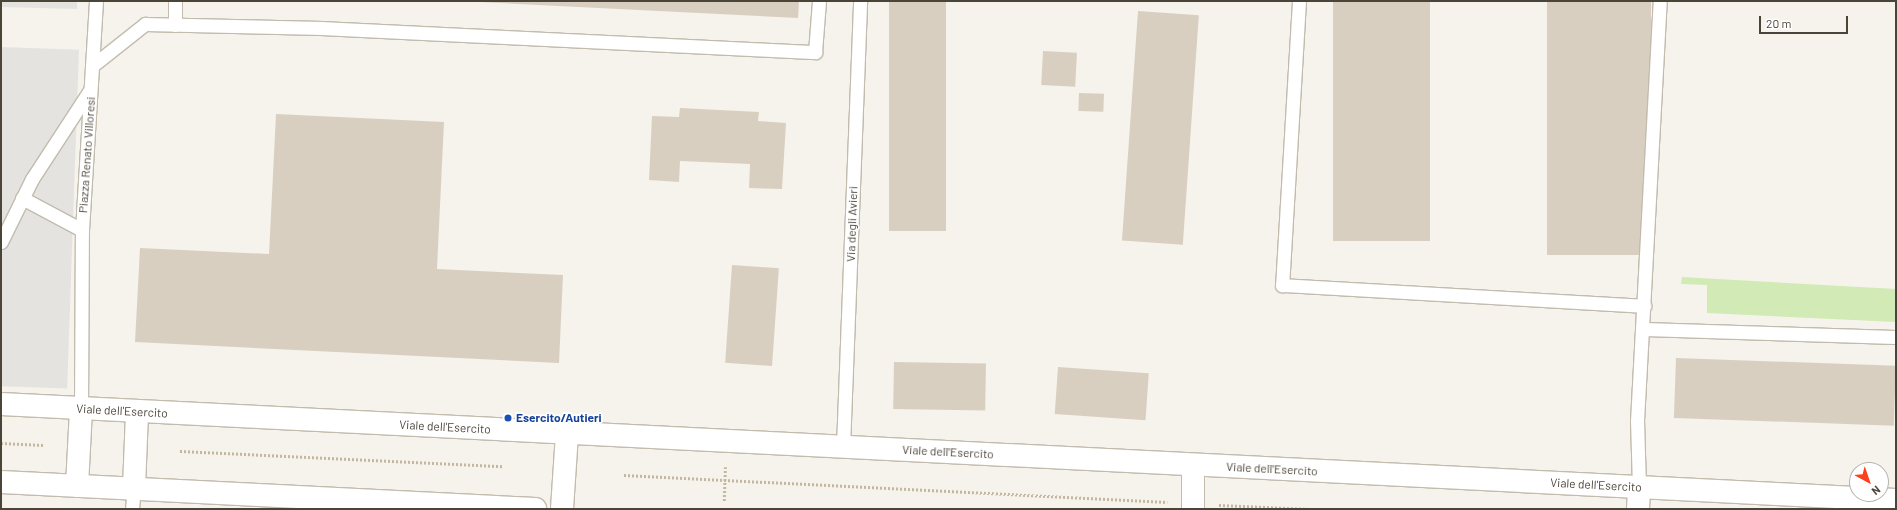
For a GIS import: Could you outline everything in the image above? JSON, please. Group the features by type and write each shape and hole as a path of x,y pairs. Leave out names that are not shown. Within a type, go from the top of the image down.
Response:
{"street":[{"name":"Viale dell'Esercito","path":"1,404 1896,500"},
{"path":"77,486 81,409"},
{"path":"133,498 137,412"},
{"path":"562,509 567,432"},
{"path":"1193,465 1193,509"},
{"path":"1,482 77,486 133,498 535,509"},
{"path":"1638,509 1640,487"}],"lane":[{"path":"91,89 96,1"},
{"path":"175,1 175,25"},
{"path":"92,66 145,24 330,28 815,52 818,1"},
{"name":"Via degli Avieri","path":"843,447 860,1"},
{"path":"1299,1 1282,285 1644,306"},
{"path":"1640,487 1637,422 1660,1"},
{"name":"Piazza Renato Villoresi","path":"1,242 22,198 91,89"},
{"name":"Piazza Renato Villoresi","path":"81,409 82,230 91,89"},
{"name":"Piazza Renato Villoresi","path":"22,198 82,230"},
{"path":"1643,329 1896,337"}],"path":[{"path":"1,443 43,445"},
{"path":"180,451 503,466"},
{"path":"724,501 726,462"},
{"path":"624,475 1167,502"},
{"path":"1218,505 1310,509"}],"green space":[{"path":"1682,277 1896,289 1896,322 1707,313 1707,285 1681,284"}],"shaded area":[{"path":"1,1 77,1 77,9 1,7"},
{"path":"1,47 79,50 67,389 1,386"}],"building":[{"path":"459,1 799,1 798,18"},
{"path":"889,1 946,1 946,231 889,231"},
{"path":"1333,1 1430,1 1430,241 1333,241"},
{"path":"1547,1 1651,1 1651,255 1547,255"},
{"path":"1138,11 1199,15 1183,245 1122,240"},
{"path":"1043,51 1077,53 1075,87 1041,85"},
{"path":"1079,93 1104,94 1103,112 1078,111"},
{"path":"680,108 759,112 758,121 786,123 782,189 749,188 750,164 680,161 679,182 649,180 652,116 679,117"},
{"path":"276,114 444,122 437,269 563,275 559,363 135,342 140,248 269,254"},
{"path":"732,265 779,268 772,366 725,363"},
{"path":"1676,358 1896,366 1894,426 1674,418"},
{"path":"894,362 986,364 985,411 893,409"},
{"path":"1058,367 1149,373 1145,420 1055,414"}],"place":[{"name":"Esercito/Autieri","path":"508,418"}]}
